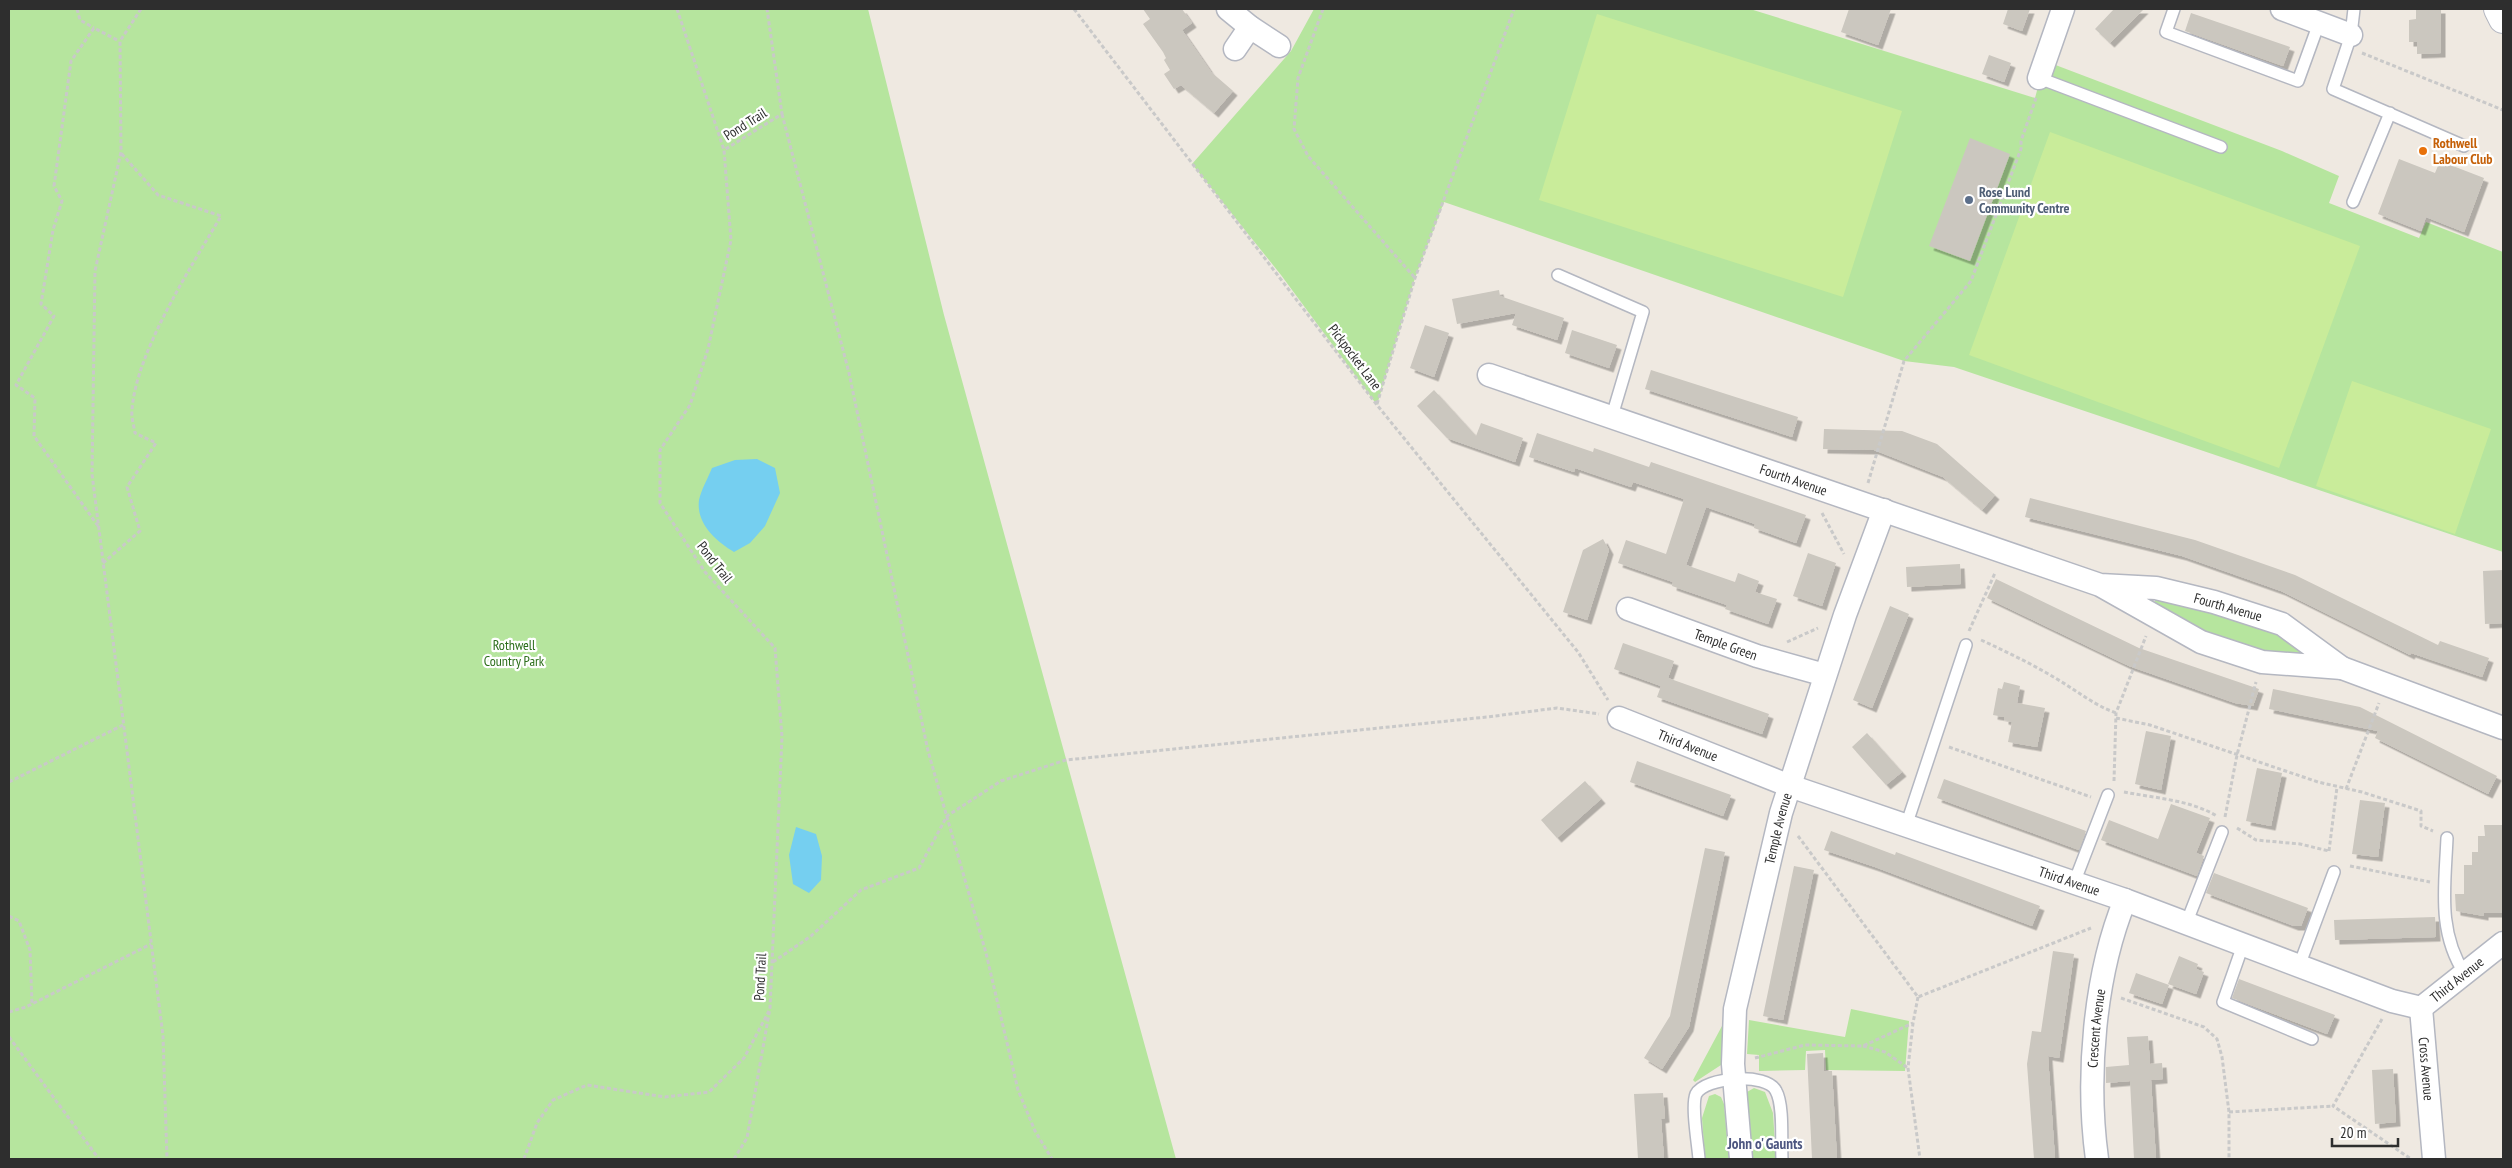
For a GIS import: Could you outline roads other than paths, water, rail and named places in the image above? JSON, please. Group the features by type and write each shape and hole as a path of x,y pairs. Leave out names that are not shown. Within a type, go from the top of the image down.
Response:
{"street":[{"path":"1228,9 1278,46"},
{"path":"2039,78 2063,9"},
{"path":"2282,9 2319,23 2349,42"},
{"path":"2498,9 2503,19"},
{"path":"1235,50 1250,27"},
{"name":"Fourth Avenue","path":"1489,375 2100,585 2201,642 2262,662 2342,668 2503,728"},
{"name":"Temple Avenue","path":"1741,1159 1733,1072 1735,1009 1781,813 1845,616 1884,510"},
{"name":"Fourth Avenue","path":"2100,585 2156,588 2214,602 2282,624 2342,668"},
{"name":"Temple Green","path":"1628,609 1757,656 1825,676"},
{"name":"Third Avenue","path":"1619,718 1790,786 2074,883 2121,909 2186,924 2392,1001 2421,1008 2503,943"},
{"name":"Crescent Avenue","path":"2097,1159 2094,1132 2092,1064 2100,991 2121,909"},
{"name":"Cross Avenue","path":"2421,1008 2434,1159"}],"lane":[{"path":"2174,9 2166,32 2298,81 2319,23"},
{"path":"2354,9 2349,42 2333,89 2464,146"},
{"path":"2039,78 2221,147"},
{"path":"2354,202 2390,113"},
{"path":"1558,275 1643,312 1612,416"},
{"path":"1906,826 1967,639"},
{"path":"2074,883 2109,795"},
{"path":"2186,924 2224,826"},
{"path":"2447,838 2444,915 2447,938 2455,959 2465,974"},
{"path":"2299,966 2334,872"},
{"path":"2243,945 2223,1002 2312,1039"},
{"path":"1699,1159 1696,1094 1705,1085 1733,1072 1762,1080 1773,1086 1777,1092 1782,1159"}],"water":[{"path":"757,459 775,468 780,493 765,526 750,543 734,552 714,537 704,524 699,509 699,500 712,468 735,460"},
{"path":"796,827 816,834 822,856 821,880 809,893 793,884 789,855"}],"place":[{"name":"Rothwell Labour Club","path":"2423,151"},
{"name":"Rose Lund Community Centre","path":"1969,200"}],"district":[{"name":"John o' Gaunts","path":"1765,1144"}],"park label":[{"name":"Rothwell Country Park","path":"514,654"}]}
